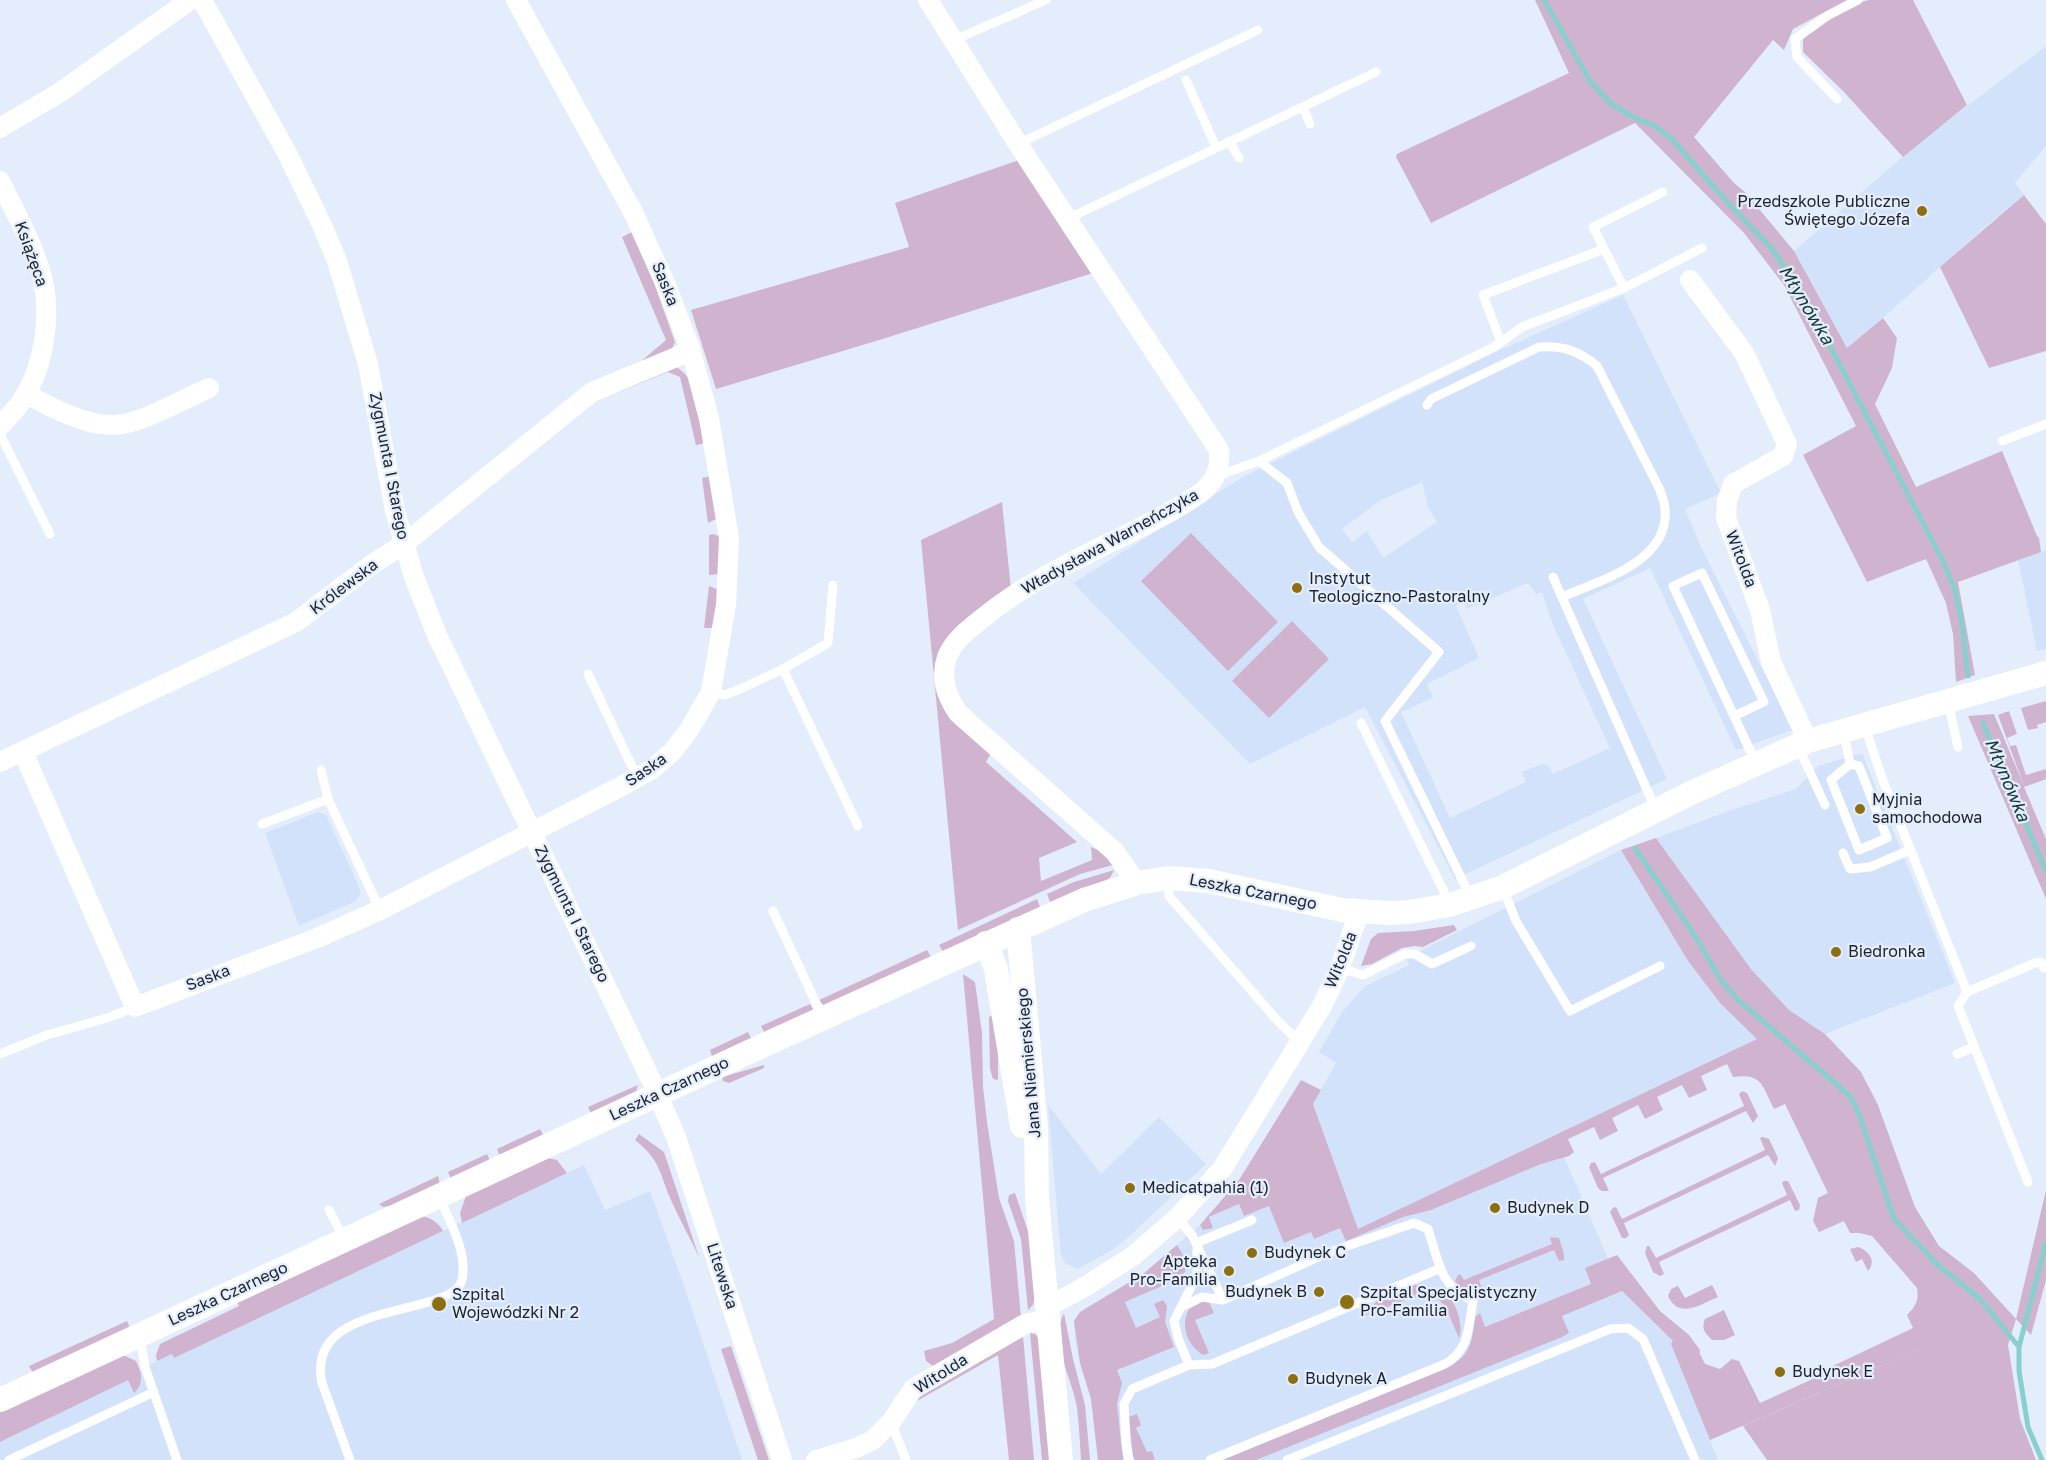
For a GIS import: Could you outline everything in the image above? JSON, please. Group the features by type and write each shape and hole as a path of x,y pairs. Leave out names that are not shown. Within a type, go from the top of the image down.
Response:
{"street":[{"path":"0,128 59,93 190,0"},
{"name":"Zygmunta I Starego","path":"201,0 287,153 337,261 368,364 390,489 404,544 414,577 437,635 658,1095"},
{"name":"Saska","path":"135,1007 317,938 380,910 533,833 651,770 672,752 689,730 711,692 726,605 729,538 709,418 691,351 666,285 633,212 516,0"},
{"name":"Władysława Warneńczyka","path":"928,0 1018,144 1219,450 1220,465 1206,489 1159,519 1088,553 1003,602 962,635 952,648 944,670 944,684 948,699 958,713 1115,852 1137,883"},
{"name":"Książęca","path":"0,181 38,263 45,290 46,328 39,361 27,394 0,426"},
{"name":"Witolda","path":"1690,280 1744,353 1787,444 1783,456 1733,484 1727,501 1726,518 1761,610 1771,662 1803,744"},
{"name":"Królewska","path":"0,762 296,622 371,565 404,544 592,392 691,351"},
{"path":"27,394 82,419 114,425 132,422 209,388"},
{"name":"Witolda","path":"816,1460 865,1444 879,1435 891,1422 913,1389 1048,1311 1057,1302 1106,1274 1133,1256 1178,1218 1230,1158 1322,1006 1340,968 1359,912 1409,912 1461,902 1503,887 1656,810 1756,763 1803,744 1854,727 2046,673"},
{"path":"23,752 135,1007"},
{"name":"Leszka Czarnego","path":"0,1400 986,943 1084,900 1137,883 1169,878 1208,881 1359,912"},
{"name":"Jana Niemierskiego","path":"1018,929 1036,1127 1037,1198 1061,1460"},
{"name":"Jana Niemierskiego","path":"986,943 996,969 1023,1136 1037,1198"},
{"name":"Litewska","path":"658,1095 676,1137 782,1460"}],"lane":[{"path":"952,40 1046,0"},
{"path":"1837,99 1797,57 1795,39 1821,19 1858,0"},
{"path":"1018,144 1258,30"},
{"path":"1067,219 1376,72"},
{"path":"1186,80 1216,147"},
{"path":"1302,107 1310,124"},
{"path":"1229,141 1239,158"},
{"path":"1624,288 1593,227 1663,192"},
{"path":"1501,342 1483,295 1604,249"},
{"path":"1215,477 1259,461 1501,342 1522,327 1624,288 1702,249"},
{"path":"1427,405 1431,399 1539,347 1554,346 1569,349 1586,356 1597,366 1660,490 1665,508 1664,525 1650,552 1636,563 1562,597"},
{"path":"2002,441 2046,424"},
{"path":"0,434 50,534"},
{"path":"1259,461 1287,483 1298,513 1319,547 1439,652 1384,721 1461,902"},
{"path":"1734,716 1764,702 1702,573 1673,586 1756,763"},
{"path":"1552,577 1656,810"},
{"path":"711,692 725,695 783,669 828,643 833,585"},
{"path":"783,669 858,826"},
{"path":"588,674 638,777"},
{"path":"1947,700 1958,747"},
{"path":"1361,723 1446,892 1461,902"},
{"path":"1850,764 1859,766 1887,838 1859,850 1831,780 1850,764 1854,727"},
{"path":"1854,727 1882,778 1967,992"},
{"path":"1803,744 1825,805"},
{"path":"321,770 328,799 380,910"},
{"path":"262,824 328,799"},
{"path":"1843,853 1850,869 1870,867 1910,850"},
{"path":"1169,878 1169,896 1276,1018 1300,1042"},
{"path":"1503,887 1516,921 1570,1011 1660,966"},
{"path":"773,911 823,1019"},
{"path":"1340,968 1363,975 1395,963 1405,954 1416,954 1432,964 1471,946"},
{"path":"2028,1182 1958,1006 1967,992 2035,963 2041,962 2044,968"},
{"path":"0,1054 47,1035 107,1018 135,1007"},
{"path":"1957,1054 1974,1047"},
{"path":"350,1460 322,1383 320,1373 322,1357 332,1340 346,1328 399,1309 448,1296 458,1287 462,1276 462,1254 439,1196"},
{"path":"329,1210 345,1240"},
{"path":"1178,1218 1196,1243 1223,1300"},
{"path":"1196,1243 1252,1220"},
{"path":"1180,1307 1202,1297 1223,1300 1330,1252 1414,1223 1428,1229 1441,1268 1441,1275 1461,1296 1473,1301 1464,1347 1456,1357 1445,1364 1209,1460"},
{"path":"1189,1365 1174,1321 1197,1275 1196,1243"},
{"path":"1129,1460 1125,1444 1124,1404 1132,1389 1189,1365 1212,1364 1441,1268"},
{"path":"1287,1460 1298,1458 1610,1329 1628,1328 1643,1339 1695,1460"},
{"path":"140,1335 146,1367 177,1460"},
{"path":"9,1460 154,1392"},
{"path":"891,1422 906,1460"}],"shaded area":[{"path":"1535,0 1847,0 1793,29 1784,50 1773,40 1694,137 1734,183 1745,192 1794,251 1847,348 1883,318 1897,338 1892,368 1875,404 1916,487 2002,451 2039,538 2041,552 1958,582 1975,675 1956,682 1953,634 1946,603 1926,559 1867,582 1803,455 1856,426 1784,285 1744,233 1635,123 1431,223 1396,157 1397,154 1569,73"},
{"path":"1869,0 1913,0 1967,105 1903,157 1844,92 1803,52 1803,39 1817,26 1842,10"},
{"name":"Przedszkole Publiczne Świętego Józefa","path":"2046,46 2046,146 2015,183 2024,195 1848,349 1794,251 1915,146"},
{"path":"1019,160 1096,272 716,389 691,310 909,247 895,203"},
{"path":"2024,195 2046,224 2046,351 1989,368 1940,267"},
{"path":"632,232 654,283 675,342 672,349 640,362 666,340 622,237"},
{"name":"Instytut Teologiczno-Pastoralny","path":"1623,295 1721,493 1685,509 1700,545 1793,730 1736,750 1650,568 1583,599 1667,779 1455,879 1365,707 1250,764 1073,583 1243,477 1496,352","holes":["1422,482 1428,507 1437,522 1383,558 1367,531 1352,542 1342,529 1381,500","1528,583 1536,594 1542,592 1553,625 1610,748 1553,774 1548,765 1542,764 1522,772 1526,782 1450,818 1401,712 1433,698 1427,684 1479,658 1456,606 1463,602 1467,609"]},
{"path":"677,367 688,378 705,443 696,445 680,377 668,372 621,391 619,387"},
{"path":"711,476 718,518 708,523 702,478"},
{"path":"1002,502 1011,589 940,675 991,753 986,762 1077,842 1039,858 1041,881 1092,860 1091,847 1104,854 1113,865 1080,874 958,930 921,540"},
{"path":"1191,533 1278,622 1228,671 1141,581"},
{"path":"709,535 719,536 720,574 709,575"},
{"path":"2046,550 2046,649 2037,651 2018,560"},
{"path":"709,586 719,590 715,626 704,628"},
{"path":"1292,621 1329,659 1269,718 1232,681"},
{"path":"2046,701 2046,722 2037,725 2038,728 2028,730 2021,708"},
{"path":"2009,711 2017,734 2007,738 2010,746 2016,745 2026,775 2046,769 2046,779 2024,787 2046,839 2046,899 1968,716 1994,714 2024,786 1998,715"},
{"path":"1862,753 1955,983 1825,1034 1789,1010 1751,969 1656,838 1796,789 1818,766"},
{"path":"318,812 326,815 361,891 356,901 299,926 265,833"},
{"path":"1656,838 1751,969 1789,1010 1825,1034 1861,1072 1878,1105 1915,1207 1939,1246 1974,1273 2016,1319 2008,1345 2020,1419 2036,1460 1767,1460 1743,1426 1985,1321 1710,1440 1671,1344 1673,1341 1622,1291 1562,1316 1569,1333 1562,1337 1256,1460 1223,1460 1449,1367 1467,1352 1472,1340 1475,1317 1480,1313 1485,1327 1591,1284 1585,1268 1617,1255 1660,1311 1689,1335 1700,1350 1705,1364 1720,1369 1732,1359 1739,1361 1760,1403 1913,1328 1907,1315 1916,1303 1917,1288 1872,1236 1850,1233 1844,1221 1819,1232 1813,1221 1818,1198 1828,1193 1785,1104 1774,1109 1764,1088 1756,1079 1743,1076 1733,1077 1727,1064 1701,1076 1707,1090 1689,1098 1682,1085 1657,1097 1663,1110 1645,1119 1638,1105 1612,1118 1618,1131 1600,1140 1594,1127 1568,1139 1574,1152 1569,1156 1541,1164 1431,1210 1403,1217 1346,1241 1340,1228 1314,1239 1311,1232 1284,1243 1269,1206 1244,1216 1239,1204 1209,1217 1213,1228 1203,1230 1200,1225 1239,1180 1301,1080 1321,1090 1313,1104 1358,1229 1757,1039 1720,1003 1688,961 1621,850"},
{"path":"1621,850 1688,961 1720,1003 1758,1039 1555,1136 1622,1291 1674,1342 1672,1344 1718,1460 1098,1460 1091,1399 1075,1340 1074,1321 1080,1312 1143,1274 1209,1217 1240,1204 1270,1206 1311,1232 1314,1238 1340,1228 1357,1229 1313,1103 1336,1063 1319,1052 1342,1012 1365,986 1409,965 1406,958"},
{"path":"1114,870 1110,878 1104,881 1050,902 1047,894 1074,882"},
{"path":"1037,899 1040,907 943,952 939,945"},
{"path":"1454,925 1457,930 1423,947 1402,948 1372,964 1361,966 1371,939 1378,933"},
{"path":"927,950 931,957 825,1007 819,1000"},
{"path":"963,974 975,982 982,1033 983,1087 987,1122 999,1198 1014,1241 1021,1317 933,1366 926,1361 924,1351 952,1343 994,1319"},
{"path":"810,1004 814,1011 765,1034 761,1026"},
{"path":"995,1013 998,1029 998,1080 993,1079 990,1069 989,1017"},
{"path":"748,1032 752,1040 713,1059 710,1050"},
{"path":"764,1065 764,1068 729,1083 723,1081 722,1077"},
{"path":"638,1085 636,1092 591,1114 588,1107"},
{"path":"1742,1091 1747,1093 1758,1116 1753,1123 1746,1111 1603,1178 1609,1191 1602,1191 1598,1188 1589,1167 1591,1163 1595,1162 1601,1174 1744,1106 1739,1094"},
{"path":"1048,1105 1101,1174 1159,1117 1206,1164 1114,1249 1078,1269 1066,1264 1061,1256"},
{"path":"540,1129 544,1136 500,1156 497,1149"},
{"path":"639,1134 664,1152 699,1257 670,1198 658,1166 635,1140"},
{"path":"1760,1138 1769,1139 1778,1158 1775,1166 1768,1155 1624,1223 1629,1235 1622,1238 1610,1212 1613,1208 1616,1207 1622,1219 1765,1150"},
{"path":"487,1154 490,1161 451,1179 448,1172"},
{"path":"544,1157 557,1160 567,1173 462,1223 460,1213 466,1196"},
{"name":"Szpital Wojewódzki Nr 2","path":"584,1165 605,1210 650,1191 742,1460 0,1460 0,1434 172,1354 174,1357"},
{"path":"438,1176 440,1184 395,1205 383,1207 379,1204"},
{"path":"1788,1181 1800,1205 1799,1210 1795,1211 1790,1200 1659,1262 1664,1274 1660,1276 1653,1272 1645,1253 1647,1246 1656,1258 1787,1195 1782,1183"},
{"path":"2046,1190 2046,1280 2031,1335 2016,1319"},
{"path":"1015,1193 1029,1234 1035,1298 1028,1310 1021,1239 1008,1201 1009,1195"},
{"path":"420,1216 433,1220 443,1231 174,1358 172,1354 157,1361 156,1355 160,1344 239,1306 236,1300"},
{"path":"1550,1237 1559,1238 1564,1260 1559,1261 1554,1250 1479,1280 1483,1292 1479,1294 1461,1288 1455,1281 1460,1274 1464,1280 1552,1244"},
{"path":"1177,1245 1187,1262 1185,1272 1178,1279 1125,1302 1136,1328 1160,1317 1154,1304 1163,1300 1167,1306 1165,1322 1174,1347 1117,1370 1122,1383 1117,1404 1123,1460 1098,1460 1091,1399 1080,1363 1074,1321 1080,1312 1143,1274"},
{"path":"1858,1247 1871,1257 1872,1264 1868,1271 1862,1259 1856,1262 1850,1249"},
{"path":"1415,1285 1437,1289 1448,1295 1455,1306 1459,1320 1461,1329 1459,1338 1445,1306 1438,1299 1422,1294 1363,1316 1377,1301"},
{"path":"1712,1285 1718,1297 1691,1308 1678,1307 1668,1296 1671,1289 1678,1286 1685,1298"},
{"path":"1204,1301 1209,1302 1214,1313 1195,1320 1209,1353 1203,1355 1189,1341 1185,1322 1189,1309"},
{"path":"1724,1310 1735,1335 1724,1340 1712,1340 1704,1331 1705,1319"},
{"path":"1064,1313 1085,1405 1090,1460 1081,1460 1075,1397 1060,1349 1060,1325"},
{"path":"127,1321 130,1328 33,1373 29,1366"},
{"path":"1030,1333 1035,1334 1040,1340 1050,1460 1042,1460"},
{"path":"1023,1336 1034,1460 1009,1460 998,1355 908,1406 911,1400"},
{"path":"731,1346 769,1460 758,1460 721,1349"},
{"path":"123,1355 136,1361 139,1369 141,1381 134,1393 128,1380 0,1442 0,1410"},
{"path":"1137,1414 1141,1425 1136,1428 1147,1452 1152,1451 1155,1460 1135,1460 1133,1456 1129,1417"}],"waterway":[{"name":"Młynówka","path":"1544,0 1590,81 1611,104 1655,126 1672,139 1772,249 1803,295 1943,561 1955,590 1962,624 1968,676"},
{"name":"Młynówka","path":"1983,723 2046,871"},
{"path":"1635,848 1697,939 1720,979 1737,999 1850,1096 1859,1114 1894,1219 1938,1265 1980,1299 2019,1347"},
{"name":"Młynówka","path":"2042,1460 2028,1427 2019,1371 2019,1347 2046,1243"}],"place":[{"name":"Przedszkole Publiczne Świętego Józefa","path":"1922,211"},
{"name":"Instytut Teologiczno-Pastoralny","path":"1297,588"},
{"name":"Myjnia samochodowa","path":"1860,809"},
{"name":"Biedronka","path":"1836,952"},
{"name":"Medicatpahia (1)","path":"1130,1188"},
{"name":"Budynek D","path":"1495,1208"},
{"name":"Budynek C","path":"1252,1253"},
{"name":"Apteka Pro-Familia","path":"1229,1271"},
{"name":"Budynek B","path":"1319,1292"},
{"name":"Szpital Specjalistyczny Pro-Familia","path":"1347,1302"},
{"name":"Szpital Wojewódzki Nr 2","path":"439,1304"},
{"name":"Budynek E","path":"1780,1372"},
{"name":"Budynek A","path":"1293,1379"}]}
